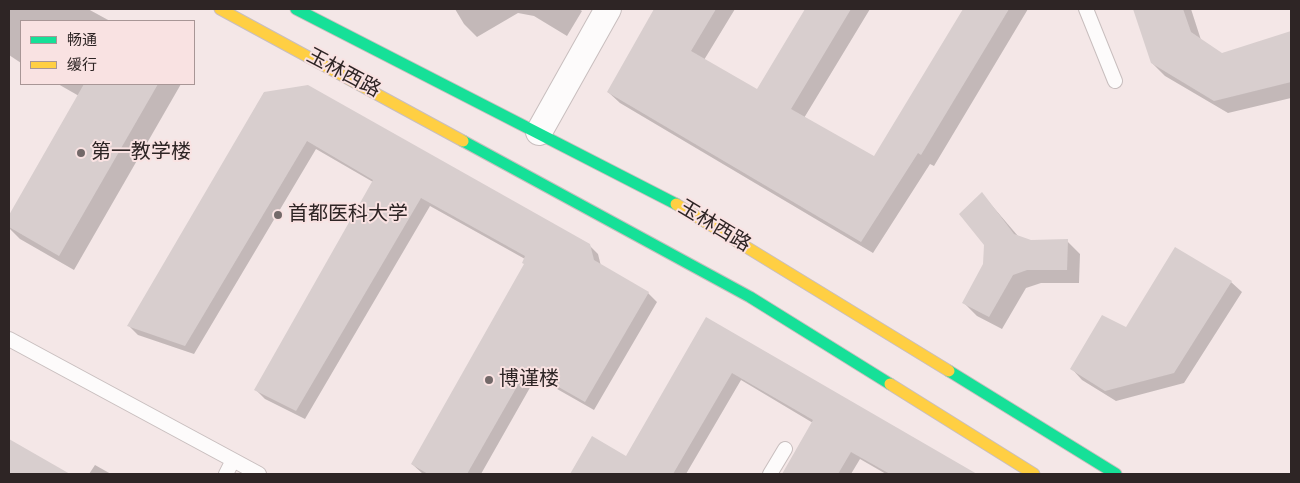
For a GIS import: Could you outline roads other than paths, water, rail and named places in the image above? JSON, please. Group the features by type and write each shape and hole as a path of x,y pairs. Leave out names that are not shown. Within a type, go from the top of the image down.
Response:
{"street":[{"name":"玉林西路","path":"220,9 750,297 1034,474"},
{"name":"玉林西路","path":"296,9 690,211 1116,474"},
{"path":"539,132 608,9"}],"lane":[{"path":"1086,9 1115,81"},
{"path":"9,339 259,474"},
{"path":"770,474 785,448"},
{"path":"226,474 233,460"}],"place":[{"name":"第一教学楼","path":"81,153"},
{"name":"首都医科大学","path":"278,215"},
{"name":"博谨楼","path":"489,380"}]}
